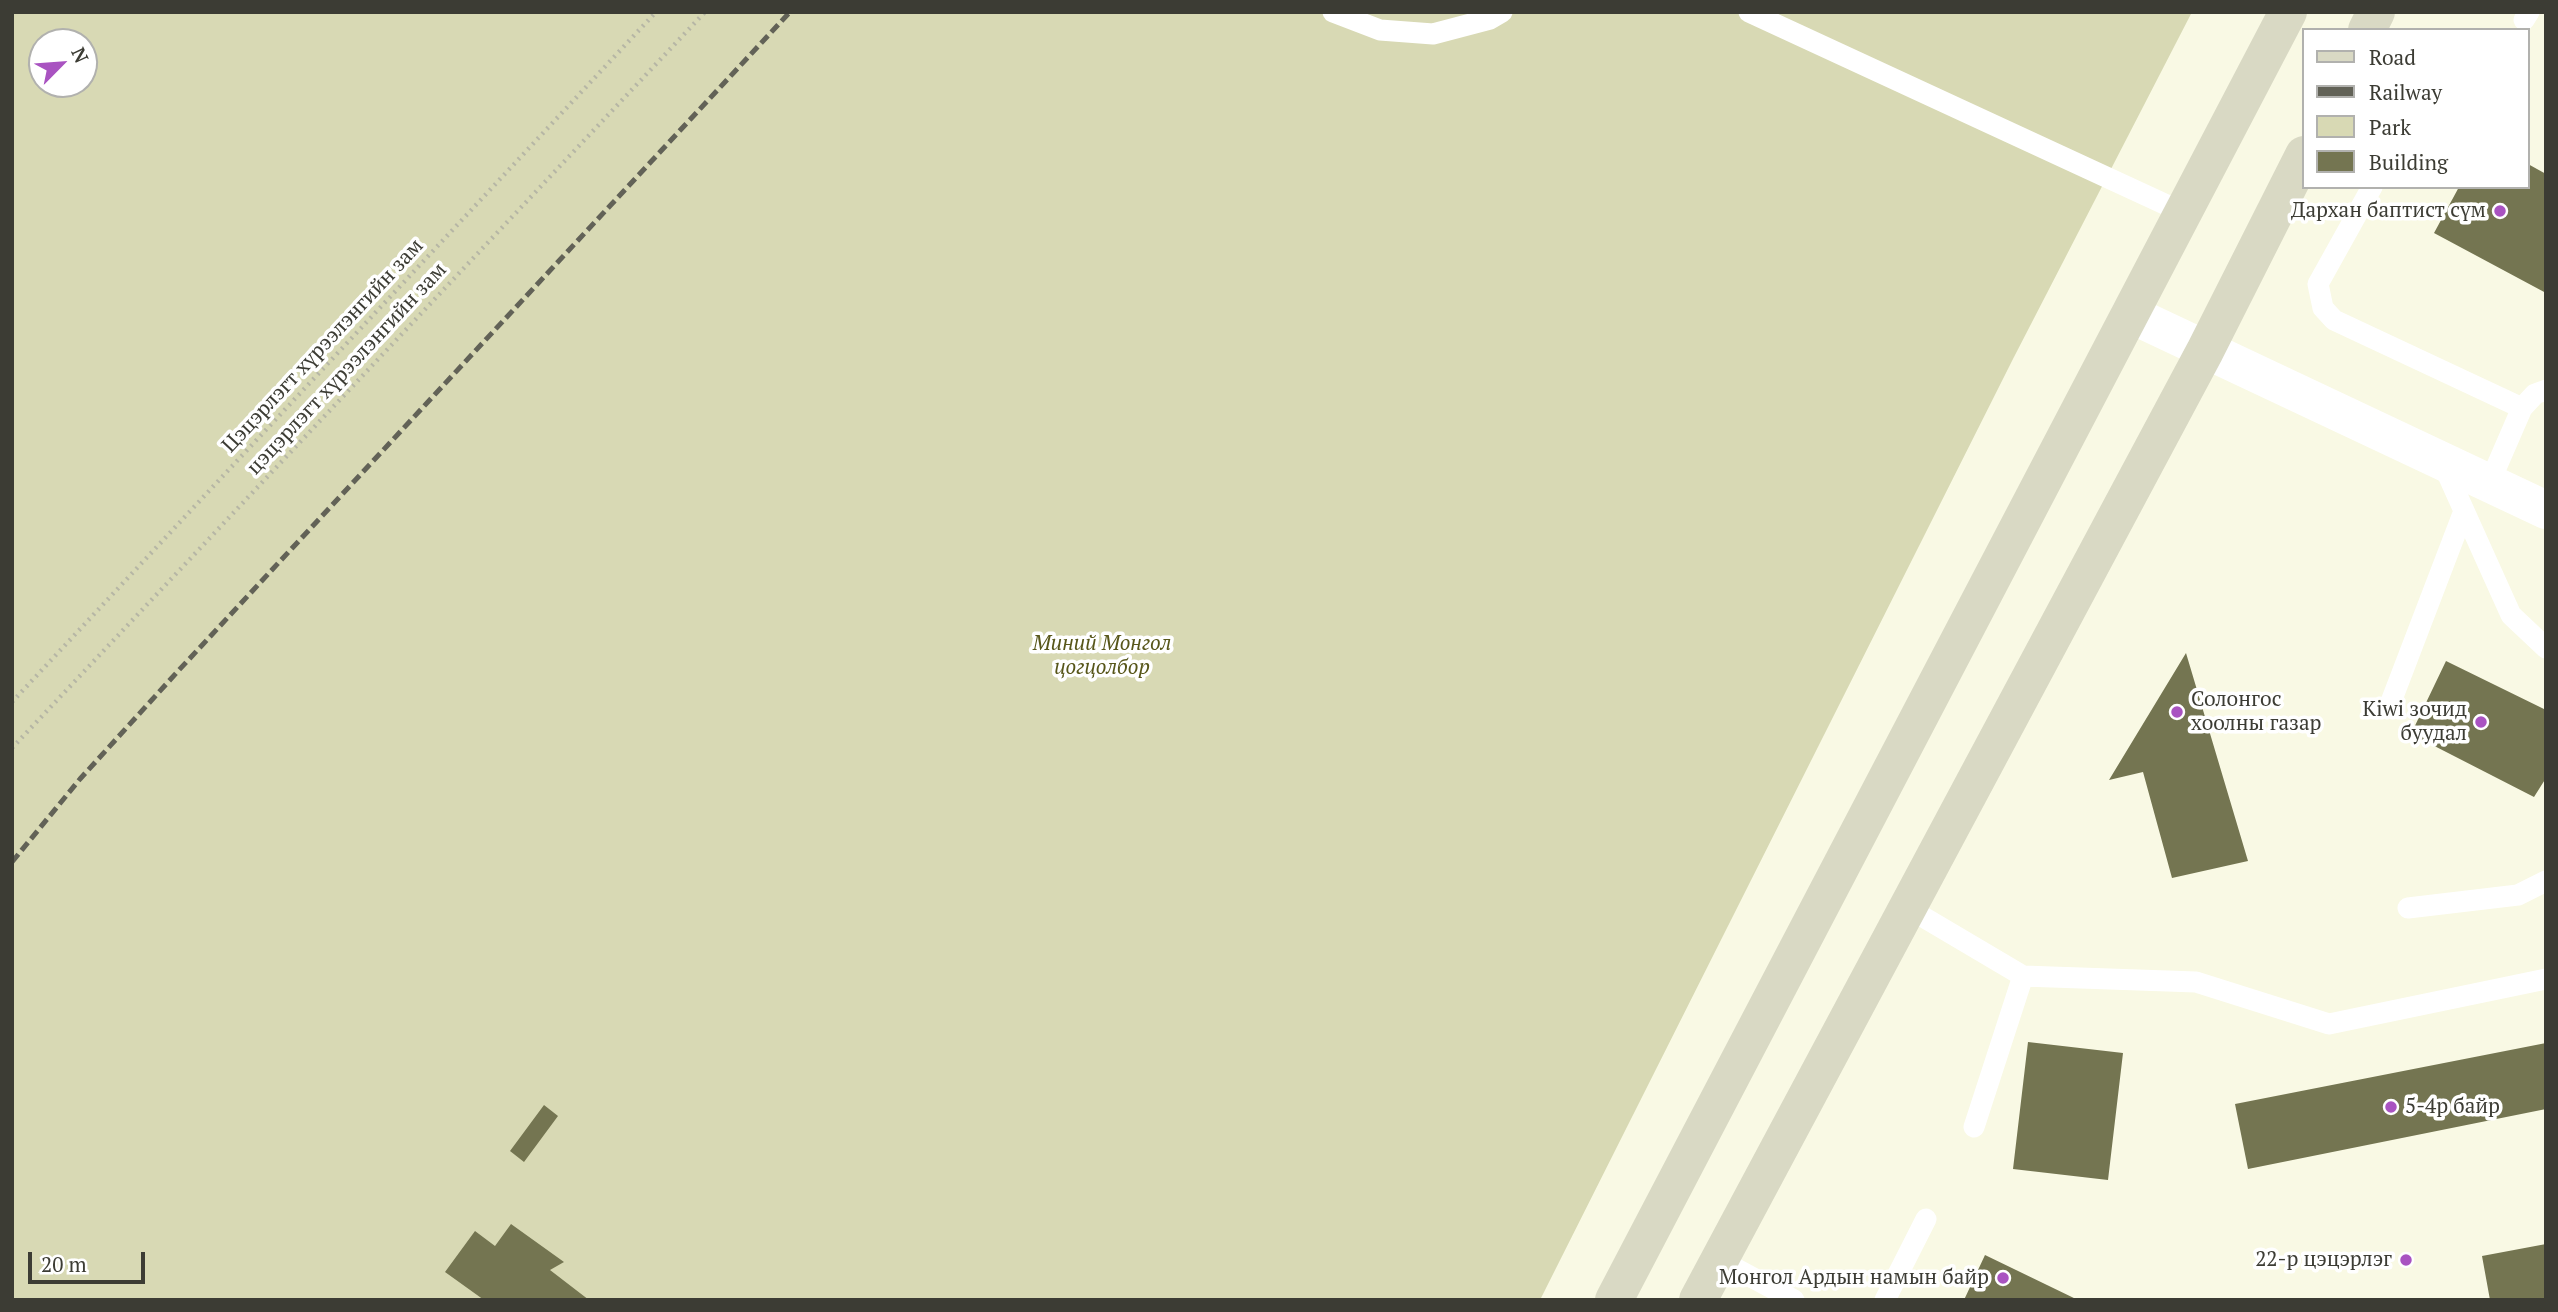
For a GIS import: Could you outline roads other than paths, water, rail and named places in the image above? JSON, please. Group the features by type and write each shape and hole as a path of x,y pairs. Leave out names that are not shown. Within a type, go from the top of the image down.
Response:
{"main road":[{"path":"1614,1300 2288,12"},
{"path":"2368,28 2376,12"},
{"path":"1698,1300 2205,351 2302,159"}],"street":[{"path":"2130,314 2442,462 2476,497 2546,510"}],"lane":[{"path":"1333,12 1380,30 1433,34 1490,19 1502,12"},
{"path":"1749,12 2184,213"},
{"path":"2371,189 2318,284 2323,308 2334,320 2522,408"},
{"path":"2389,708 2476,497 2522,408 2535,394 2546,390"},
{"path":"2476,497 2511,615 2546,648"},
{"path":"2408,908 2518,895 2546,881"},
{"path":"1908,908 2023,976 2196,982 2329,1024 2546,979"},
{"path":"1974,1128 2023,976"},
{"path":"1885,1300 1926,1219"},
{"path":"1718,1259 1794,1300"}],"railway":[{"path":"12,862 80,779 179,670 790,12"}],"place":[{"name":"Дархан баптист сүм","path":"2500,211"},
{"name":"Солонгос хоолны газар","path":"2177,712"},
{"name":"Kiwi зочид буудал","path":"2481,722"},
{"name":"5-4р байр","path":"2391,1107"},
{"name":"22-р цэцэрлэг","path":"2406,1260"},
{"name":"Монгол Ардын намын байр","path":"2003,1278"}],"park label":[{"name":"Миний Монгол цогцолбор","path":"1102,656"}]}
